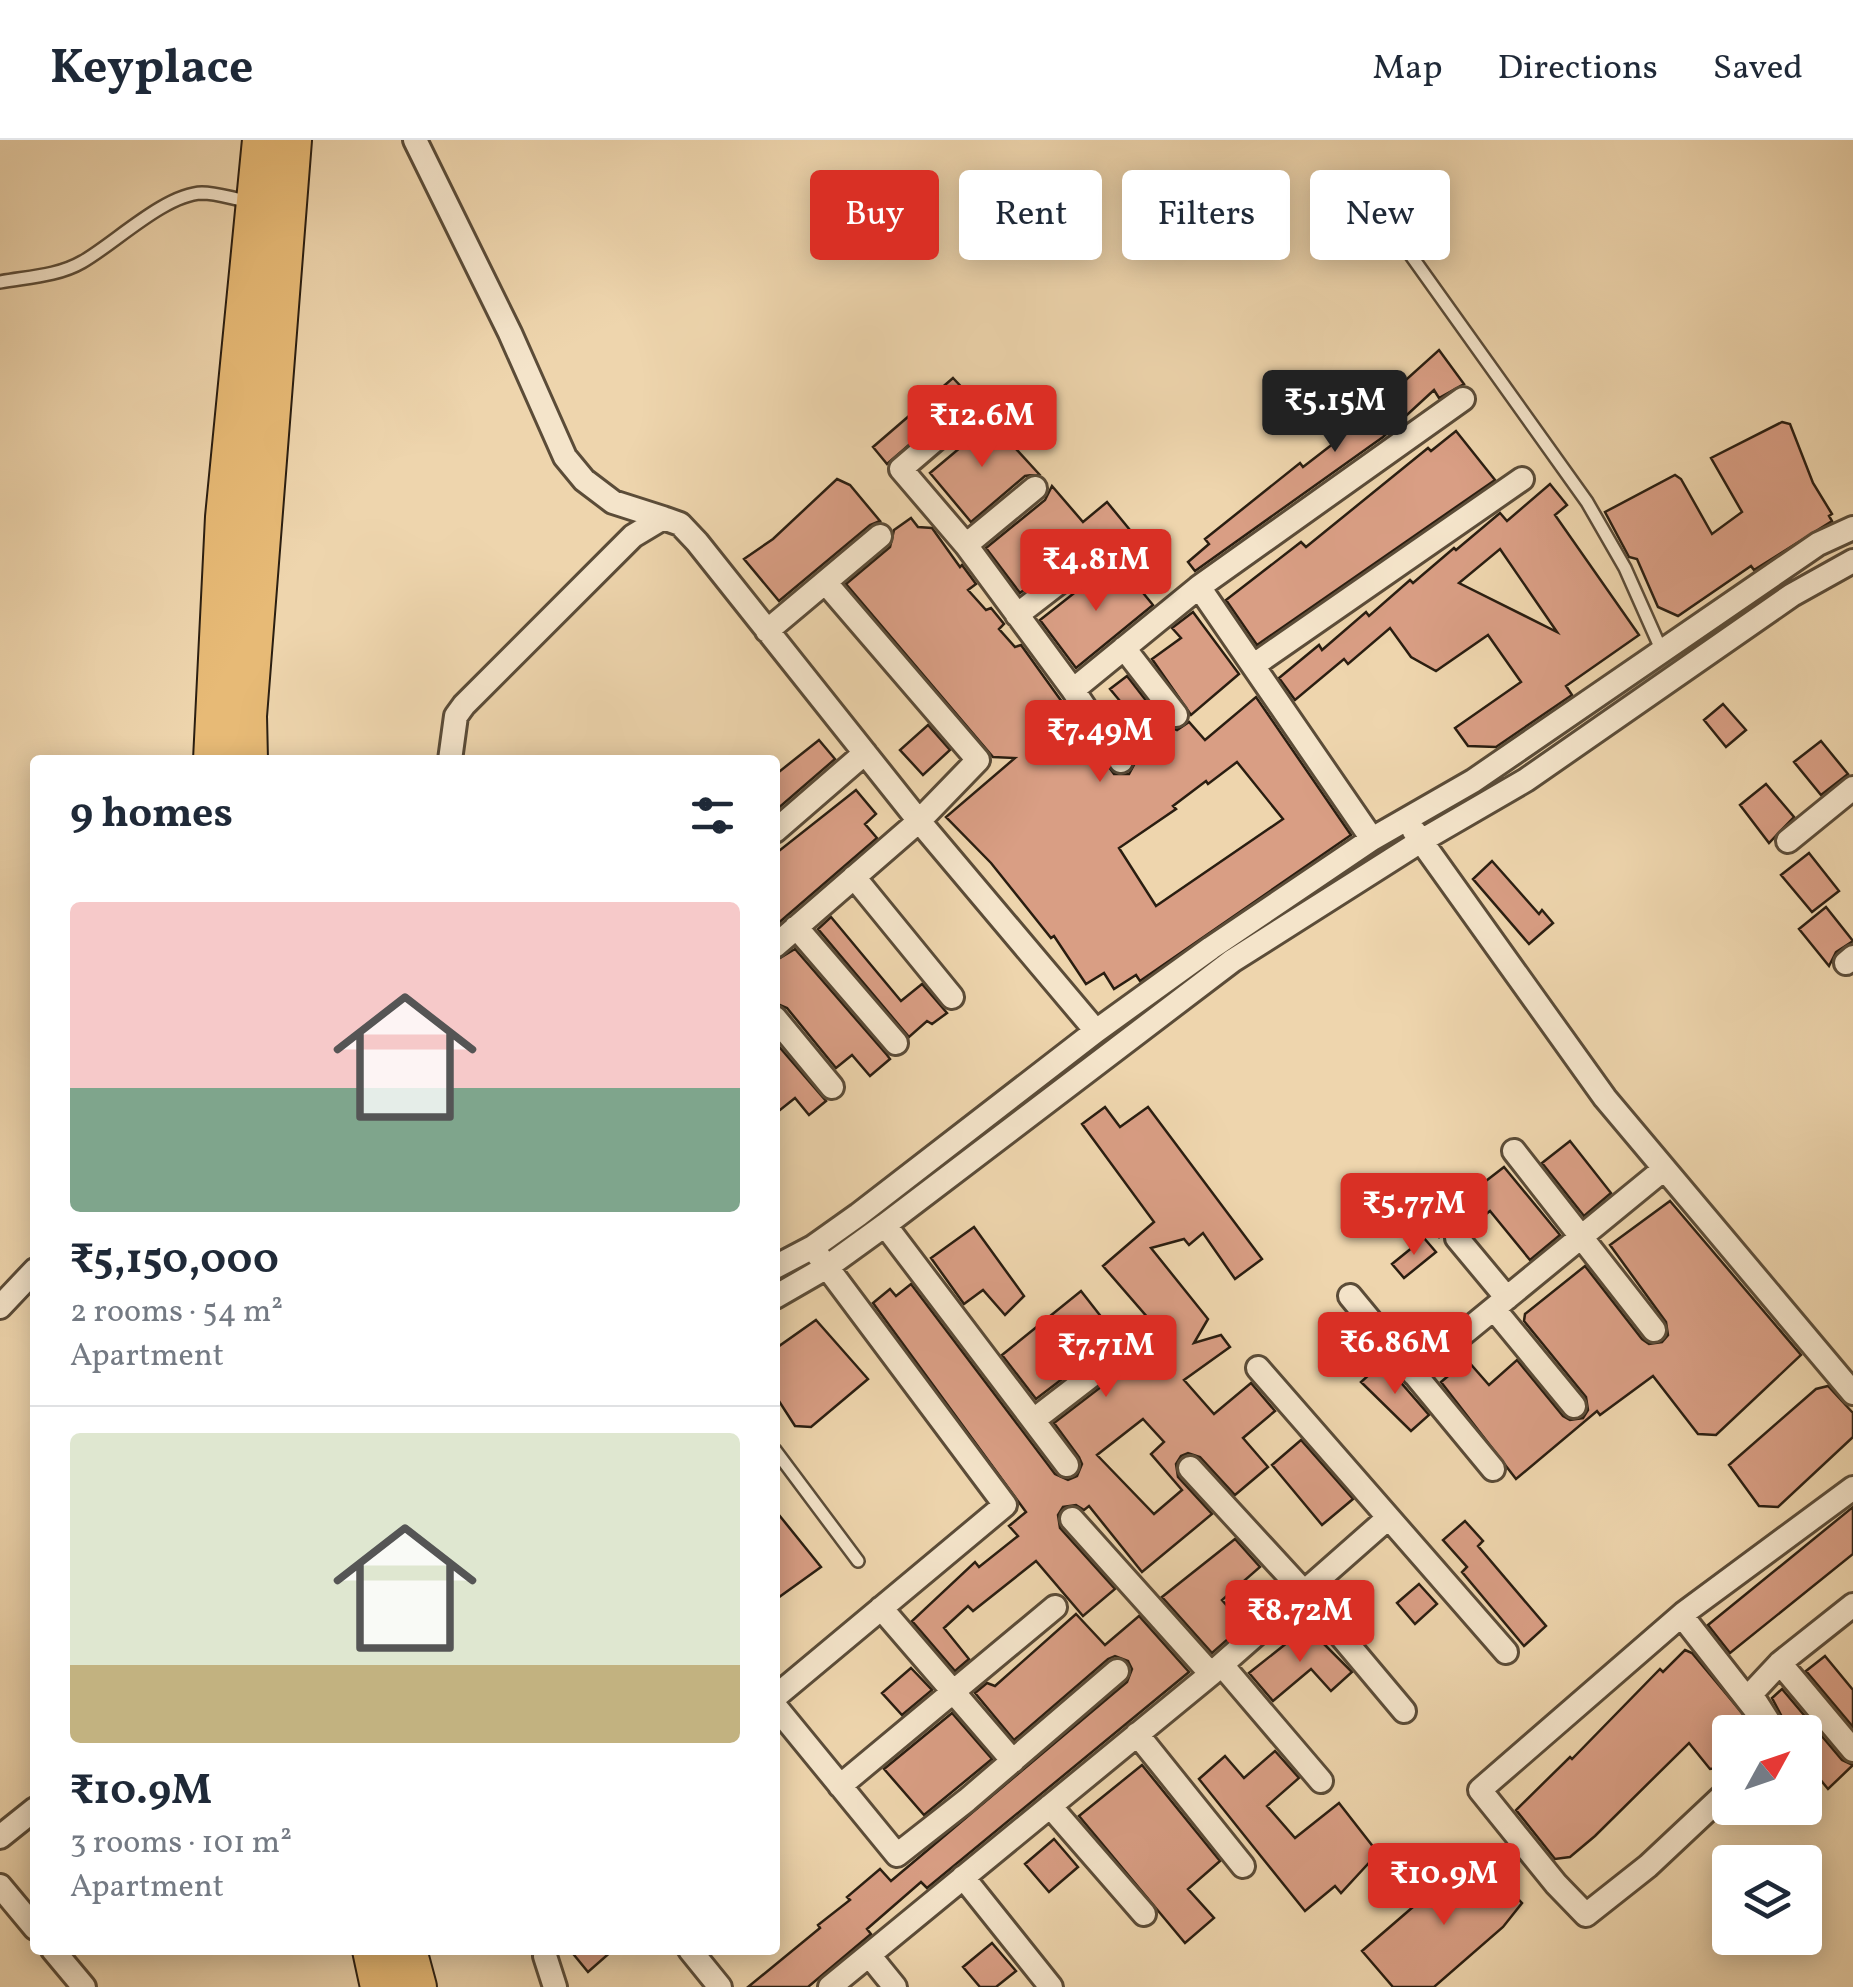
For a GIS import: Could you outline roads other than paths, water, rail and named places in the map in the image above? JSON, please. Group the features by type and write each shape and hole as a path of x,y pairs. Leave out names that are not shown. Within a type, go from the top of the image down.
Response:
{"main road":[{"path":"248,755 247,716 281,181 262,140"},
{"path":"213,755 225,517 281,181 311,140"},
{"path":"373,1955 380,1987"},
{"path":"408,1955 417,1987"}],"street":[{"path":"415,140 510,332 564,457 584,480 613,502 680,524 919,821 1096,1031"},
{"path":"1072,690 1199,587 1463,399"},
{"path":"972,409 901,469 966,545 1121,761"},
{"path":"1254,665 1522,478"},
{"path":"966,545 1034,488"},
{"path":"450,755 453,729 464,705 632,536 664,518"},
{"path":"780,1264 813,1247 1096,1031 1372,838 1473,781 1660,649 1818,544 1853,528"},
{"path":"767,631 880,536"},
{"path":"780,1294 828,1267 1232,961 1421,841 1526,780 1792,595 1848,572 1818,544"},
{"path":"1018,615 1101,550"},
{"path":"780,941 919,821 978,760 824,582"},
{"path":"1199,587 1372,838"},
{"path":"1124,648 1176,716"},
{"path":"780,827 865,753"},
{"path":"1788,841 1853,788"},
{"path":"1406,820 1605,1098 1853,1393"},
{"path":"854,878 952,996"},
{"path":"796,927 896,1043"},
{"path":"780,1024 832,1086"},
{"path":"1514,1151 1654,1330"},
{"path":"1414,1374 1664,1169"},
{"path":"885,1224 1067,1465"},
{"path":"1457,1238 1574,1406"},
{"path":"780,1693 1005,1505 813,1247"},
{"path":"0,1307 30,1275"},
{"path":"1350,1296 1494,1470"},
{"path":"1035,1419 1144,1334"},
{"path":"1258,1368 1506,1652"},
{"path":"1190,1468 1304,1592 1404,1711"},
{"path":"1712,1806 1648,1866 1586,1915 1480,1790 1682,1616 1853,1488"},
{"path":"1072,1519 1322,1781"},
{"path":"830,1987 1216,1669 1387,1519"},
{"path":"1764,1715 1751,1694 1780,1663 1853,1605"},
{"path":"840,1786 1055,1607"},
{"path":"881,1608 1013,1760"},
{"path":"1682,1616 1761,1715"},
{"path":"1780,1663 1853,1750"},
{"path":"780,1712 897,1855 1117,1671"},
{"path":"1137,1734 1243,1866"},
{"path":"1050,1806 1144,1914"},
{"path":"0,1838 30,1812"},
{"path":"963,1878 1051,1987"},
{"path":"0,1886 30,1922"},
{"path":"57,1955 84,1987"},
{"path":"694,1955 720,1987"},
{"path":"869,1955 895,1987"},
{"path":"545,1956 555,1987"}],"lane":[{"path":"0,282 82,263 163,208 189,196 281,181"},
{"path":"1414,260 1587,502 1626,568 1660,649"},
{"path":"780,1457 858,1561"}]}
